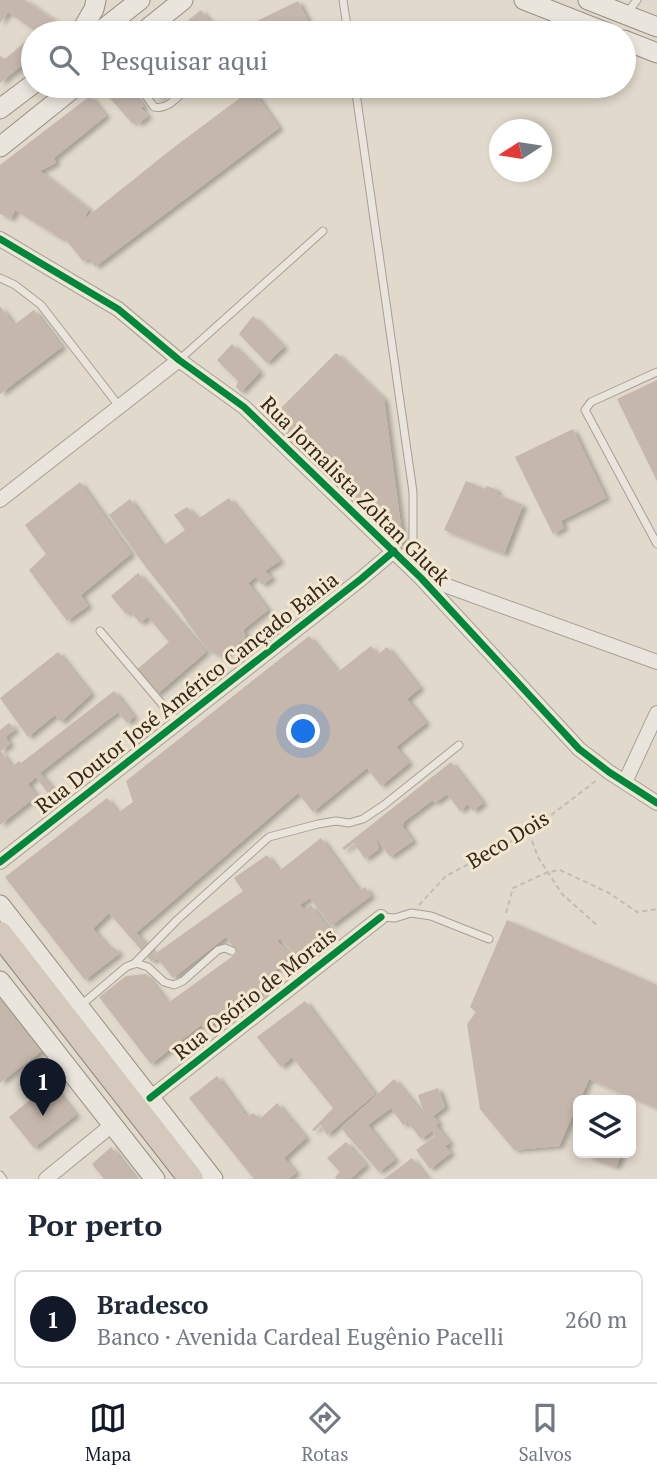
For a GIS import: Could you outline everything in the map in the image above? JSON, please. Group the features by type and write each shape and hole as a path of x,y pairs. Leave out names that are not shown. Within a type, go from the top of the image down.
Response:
{"highway":[{"path":"0,934 191,1179"},
{"path":"0,958 173,1179"}],"main road":[{"path":"113,21 140,0"},
{"path":"157,21 183,0"},
{"path":"524,0 577,21"},
{"path":"588,0 631,7 657,27"},
{"path":"86,21 95,4"},
{"path":"636,45 657,53"},
{"path":"0,109 21,92"},
{"path":"0,147 61,98"},
{"path":"0,905 214,1179"},
{"path":"0,981 155,1179"}],"street":[{"name":"Rua Jornalista Zoltan Gluek","path":"0,239 118,309 179,360 244,407 421,578 579,749 657,803"},
{"path":"0,500 179,360"},
{"name":"Rua Doutor José Américo Cançado Bahia","path":"0,862 361,579 397,554"},
{"path":"421,578 657,662"},
{"path":"625,782 657,713"},
{"name":"Rua Osório de Morais","path":"150,1098 381,917"},
{"path":"46,1179 112,1125"}],"lane":[{"path":"343,0 346,21"},
{"path":"147,98 153,107 161,108 176,98"},
{"path":"357,98 413,492 413,545 397,554"},
{"path":"179,360 323,232"},
{"path":"0,278 15,285 41,305 120,407"},
{"path":"657,372 591,402 585,410 657,544"},
{"path":"100,631 178,723"},
{"path":"79,1006 126,967 134,964 177,920 269,837 318,824 337,821 349,823 363,819 459,745"},
{"name":"Rua Osório de Morais","path":"381,917 394,918 411,913 432,916 489,939"},
{"path":"134,964 148,967 164,982 174,985 183,981 218,950 225,948 232,951"}],"path":[{"path":"528,832 538,857 562,894 598,926"},
{"path":"506,913 513,888 548,872 560,870 609,893 637,912 657,909"}],"building":[{"path":"0,0 25,0 55,21 21,21 8,12 0,23"},
{"path":"298,1 308,21 257,21"},
{"path":"201,10 210,21 187,21"},
{"path":"21,45 21,66 0,83 0,56 5,59"},
{"path":"87,98 92,98 106,116 54,158 56,163 40,171 89,209 83,220 240,98 258,98 279,128 95,267 90,259 83,261 62,235 63,240 15,210 11,219 0,214 0,165"},
{"path":"110,98 137,98 144,106 141,108 148,116 138,124 135,120 132,123"},
{"path":"0,306 14,325 34,310 62,347 0,394"},
{"path":"253,316 284,347 267,363 239,334"},
{"path":"232,344 260,372 241,392 236,387 238,381 217,360"},
{"path":"336,353 384,399 403,541 397,546 271,418"},
{"path":"657,380 657,481 617,399"},
{"path":"573,429 606,498 561,521 564,528 553,534 515,457"},
{"path":"466,481 485,489 487,486 498,490 496,494 523,505 504,554 444,530"},
{"path":"80,482 131,554 81,595 88,606 67,621 29,570 46,554 25,525"},
{"path":"229,498 280,561 265,571 272,578 262,585 256,577 248,583 268,610 243,630 246,637 223,657 206,649 109,515 130,499 163,546 185,530 174,515 187,507 198,519"},
{"path":"138,573 206,652 156,695 135,671 169,642 148,617 140,623 130,611 126,614 111,596"},
{"path":"309,636 338,672 371,646 377,655 387,647 420,688 407,699 426,723 396,747 409,763 381,786 367,768 313,812 298,793 136,933 155,954 243,891 234,878 267,855 279,871 321,838 359,891 365,887 371,896 331,926 310,898 300,905 304,910 311,905 332,933 300,959 280,939 277,941 291,955 272,974 274,984 205,1029 201,1025 151,1064 99,997 126,976 146,974 168,1003 237,953 226,937 173,978 158,959 151,961 109,913 93,929 111,950 114,947 119,954 85,980 5,877 107,798 118,813 133,802 126,781"},
{"path":"58,652 91,694 61,722 55,715 28,737 0,698"},
{"path":"114,691 134,717 127,723 118,712 40,773 55,792 50,796 36,777 28,784 37,796 0,825 0,730 9,723 15,730 5,737 10,744 1,751 12,767 19,761 21,763"},
{"path":"451,762 483,803 473,811 468,804 460,811 447,794 435,803 433,800 405,821 402,826 413,841 390,857 376,838 379,849 365,859 354,843 344,850 342,848"},
{"path":"507,920 657,985 657,1108 636,1099 636,1095 627,1095 589,1079 582,1095 573,1095 573,1115 559,1146 514,1150 480,1109 467,1024 476,1012 470,1007"},
{"path":"0,992 44,1049 0,1083"},
{"path":"305,1001 375,1094 327,1135 321,1125 312,1130 333,1108 292,1057 281,1067 257,1037"},
{"path":"217,1076 247,1117 253,1113 260,1119 277,1103 306,1138 284,1158 296,1173 288,1179 254,1179 189,1098"},
{"path":"394,1079 425,1116 418,1095 438,1088 445,1107 433,1116 439,1123 436,1125 450,1143 445,1146 451,1153 430,1169 416,1150 435,1136 432,1131 421,1139 407,1121 404,1126 391,1108 368,1125 395,1160 379,1172 341,1128"},
{"path":"51,1083 76,1115 34,1148 9,1117"},
{"path":"346,1142 366,1165 350,1179 337,1179 335,1177 340,1172 327,1158"},
{"path":"111,1147 136,1179 104,1179 92,1164"},
{"path":"412,1158 428,1179 384,1179"},
{"path":"593,1158 620,1158 616,1167"}],"cycle path":[{"path":"0,239 118,309 179,360 244,407 421,578 579,749 657,803"},
{"path":"0,862 394,551"},
{"path":"150,1098 381,917"}],"place":[{"name":"Bradesco","path":"43,1116"}]}
